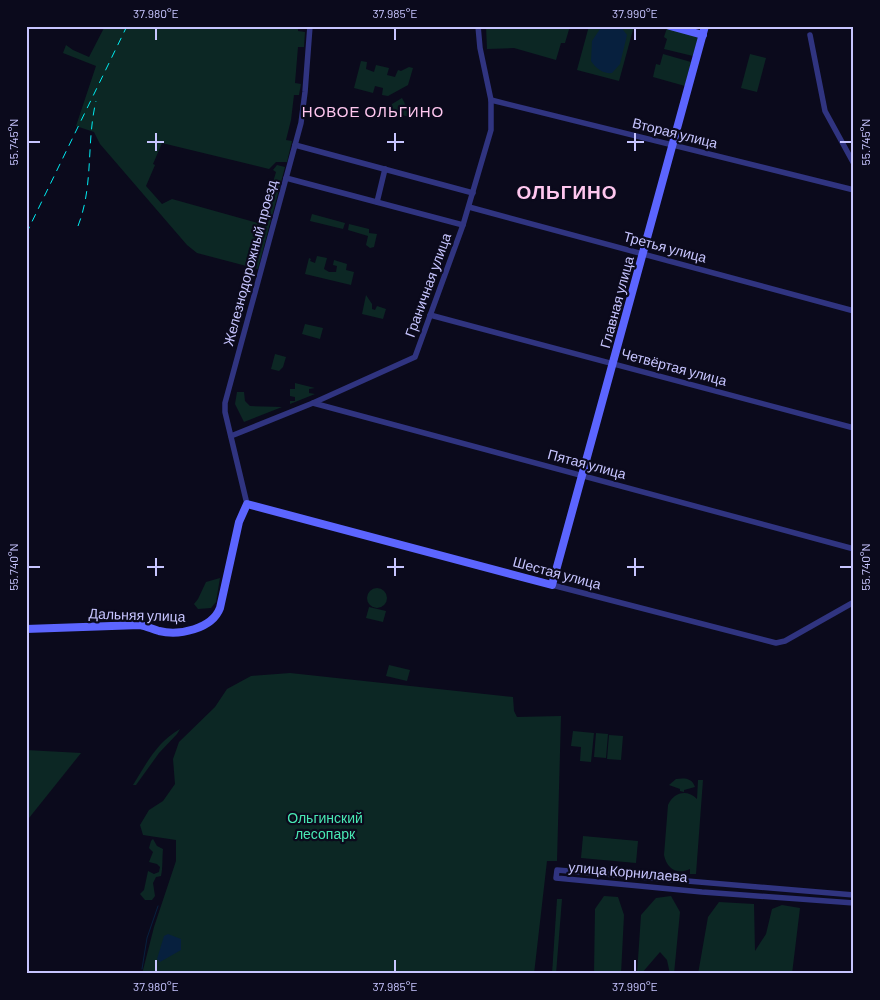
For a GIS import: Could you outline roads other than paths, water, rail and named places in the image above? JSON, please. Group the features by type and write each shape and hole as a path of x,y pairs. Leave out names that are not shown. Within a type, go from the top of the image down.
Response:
{"street":[{"name":"Железнодорожный проезд","path":"247,504 225,407 301,123 310,26"},
{"name":"Граничная улица","path":"231,436 313,403 412,360 415,357 463,224 491,130 491,100 478,36 478,26"},
{"path":"670,26 704,30"},
{"name":"Главная улица","path":"552,585 704,30"},
{"path":"810,35 825,111 854,164"},
{"name":"Вторая улица","path":"491,100 854,190"},
{"path":"295,145 473,193"},
{"path":"376,202 385,169"},
{"path":"286,178 463,224"},
{"name":"Третья улица","path":"469,206 854,311"},
{"name":"Четвёртая улица","path":"430,315 854,428"},
{"name":"Пятая улица","path":"313,403 854,549"},
{"name":"Шестая улица","path":"247,504 776,643 786,641 854,602"},
{"name":"Дальняя улица","path":"26,629 140,625 158,631 171,632 192,629 206,624 214,619 220,608 239,522 247,504"},
{"name":"улица Корнилаева","path":"854,895 557,870 556,878 702,892 854,903"}],"water":[{"path":"602,26 620,26 627,35 620,64 612,73 600,70 591,61 592,41"},
{"path":"168,934 181,939 181,950 160,962 157,959 164,936"}],"waterway":[{"path":"142,969 147,938 158,906"}],"railway":[{"path":"26,234 127,26"},
{"path":"78,226 86,195 91,132 96,101"}],"district":[{"name":"НОВОЕ ОЛЬГИНО","path":"373,112"},
{"name":"ОЛЬГИНО","path":"567,192"}],"park label":[{"name":"Ольгинский лесопарк","path":"325,826"}]}
